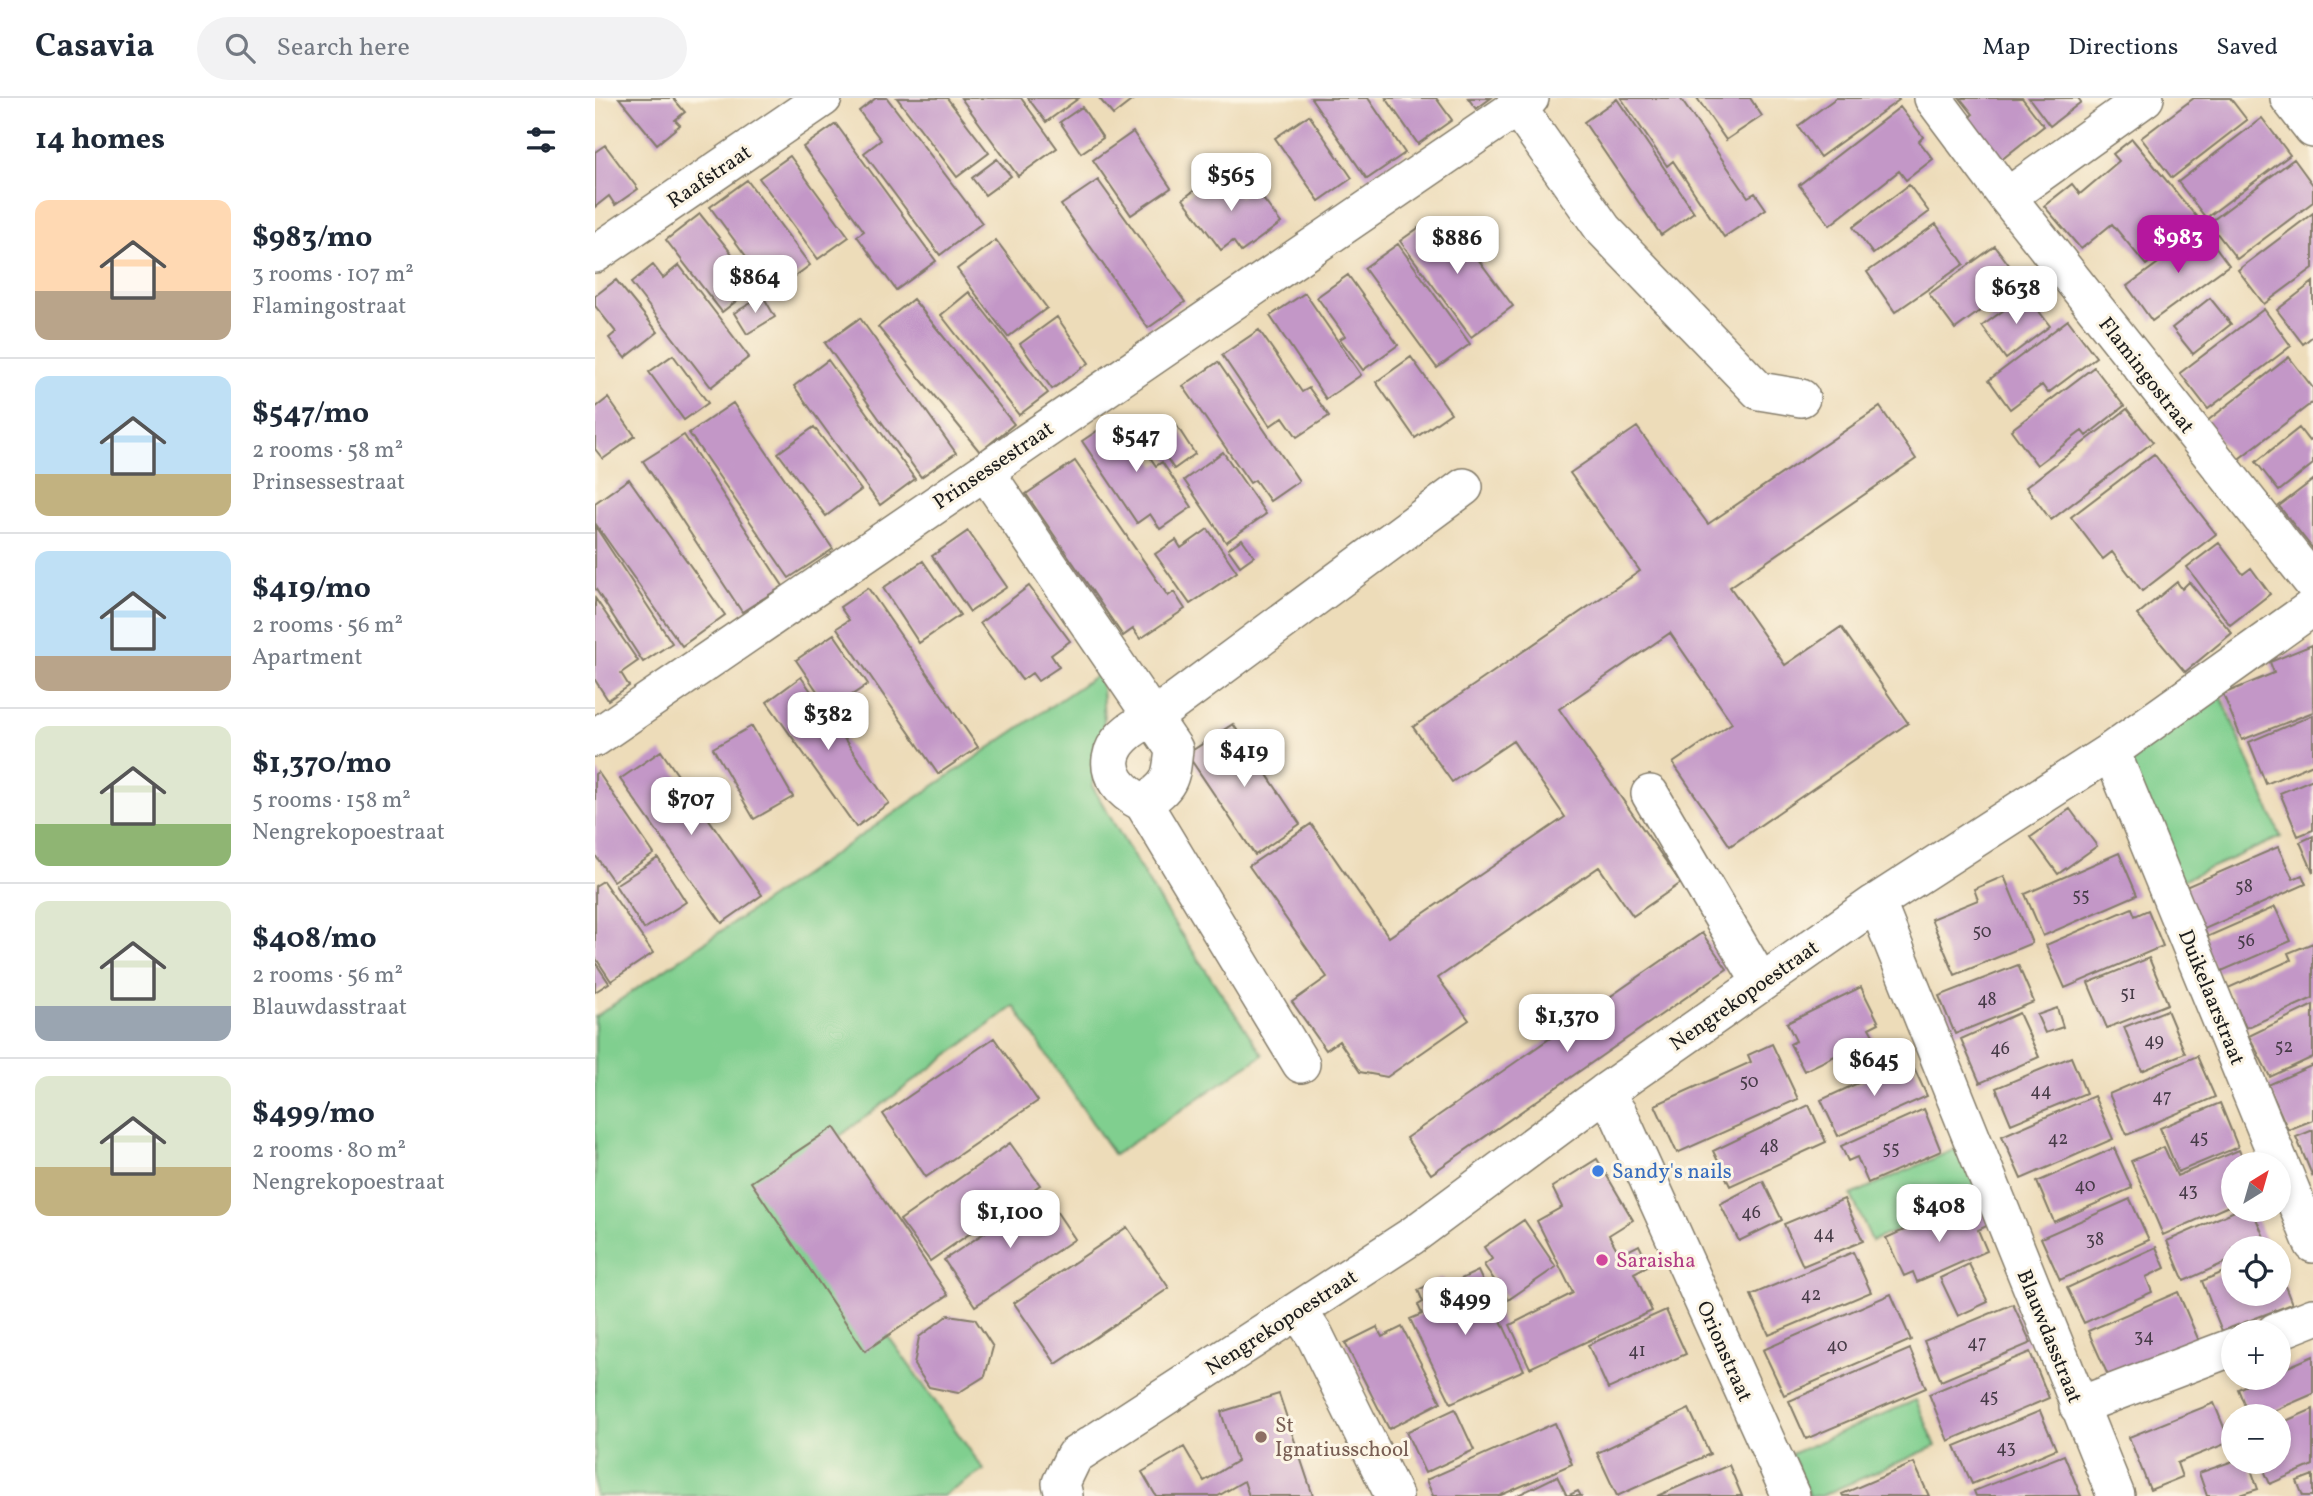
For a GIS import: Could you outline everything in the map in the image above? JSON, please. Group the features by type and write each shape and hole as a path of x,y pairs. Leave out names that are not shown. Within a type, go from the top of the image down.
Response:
{"street":[{"name":"Raafstraat","path":"595,254 823,98"},
{"name":"Flamingostraat","path":"1933,98 2007,197 2313,583"},
{"path":"2007,197 2145,98"},
{"path":"2289,98 2313,129"},
{"path":"1523,103 1602,229 1759,391 1801,398"},
{"name":"Prinsessestraat","path":"595,738 1523,103"},
{"path":"985,471 1151,719 1174,749 1172,774 1163,790 1143,803"},
{"path":"1301,1064 1143,803 1124,793 1112,775 1110,756 1119,739 1132,727 1151,719 1464,487"},
{"name":"Nengrekopoestraat","path":"1064,1496 1061,1483 1074,1456 1412,1236 1604,1093 1874,904 2111,751 2313,607"},
{"name":"Duikelaarstraat","path":"2111,751 2313,1244"},
{"path":"1650,794 1761,983"},
{"name":"Blauwdasstraat","path":"1874,904 1882,916 2116,1496"},
{"name":"Orionstraat","path":"1604,1093 1619,1115 1791,1496"},
{"path":"1299,1312 1315,1336 1394,1496"},
{"path":"2291,1325 2313,1317"},
{"path":"2078,1406 2221,1352"}],"green space":[{"path":"1101,672 1104,720 1092,786 1163,907 1263,1055 1114,1155 1014,1006 805,1162 776,1179 984,1470 943,1496 595,1496 595,1017"},
{"path":"2216,684 2281,837 2176,883 2128,765 2131,744"},
{"path":"1971,1142 1991,1190 1872,1241 1851,1195"},
{"path":"1916,1400 1936,1446 1821,1496 1809,1496 1791,1454"}],"building":[{"path":"619,98 673,98 685,112 675,120 680,125 657,144"},
{"path":"876,98 887,98 982,223 940,255 864,153 881,140 859,111"},
{"path":"897,98 947,98 989,153 957,177"},
{"path":"961,98 1021,98 1057,148 1018,176"},
{"path":"1028,98 1079,98 1046,122"},
{"path":"1099,98 1135,98 1113,115"},
{"path":"1311,98 1368,98 1405,153 1367,179"},
{"path":"1386,98 1436,98 1452,120 1418,144"},
{"path":"1468,98 1491,98 1476,109"},
{"path":"1621,98 1680,98 1748,197 1755,193 1766,209 1724,237 1673,161 1667,166"},
{"path":"1697,98 1750,98 1762,116 1726,140"},
{"path":"1836,98 1899,100 1820,157 1798,126"},
{"path":"1960,98 2022,98 2044,126 1996,164 1963,122 1973,114"},
{"path":"2029,98 2078,98 2081,102 2050,126"},
{"path":"2194,98 2230,98 2247,120 2172,178 2141,138"},
{"path":"1617,99 1694,212 1661,235 1584,122"},
{"path":"1082,107 1103,138 1081,153 1060,122"},
{"path":"1900,107 1923,137 1919,141 1933,159 1906,180 1899,171 1830,225 1799,185"},
{"path":"1309,115 1352,178 1319,201 1275,138"},
{"path":"2262,118 2290,155 2206,218 2178,182"},
{"path":"836,124 936,261 896,290 857,236 864,231 803,147"},
{"path":"1133,132 1171,188 1131,215 1093,160"},
{"path":"2132,139 2200,221 2146,265 2112,224 2081,249 2044,206 2072,184 2080,194 2119,161 2113,154"},
{"path":"605,145 638,189 615,205 609,196 595,207 595,152"},
{"path":"790,156 849,237 818,259 759,178"},
{"path":"997,159 1011,176 985,195 972,178"},
{"path":"2294,159 2313,185 2313,202 2237,259 2209,223"},
{"path":"1220,171 1240,197 1254,187 1281,223 1241,252 1233,241 1221,250 1183,199"},
{"path":"747,180 810,265 773,293 710,207"},
{"path":"1098,180 1185,302 1148,328 1061,205"},
{"path":"1909,185 1929,212 1873,254 1853,227"},
{"path":"2313,213 2313,268 2264,304 2238,270"},
{"path":"700,214 757,285 722,312 666,240"},
{"path":"1448,219 1513,306 1471,337 1400,241 1424,224 1430,232"},
{"path":"1936,224 1964,264 1895,312 1867,272"},
{"path":"2203,230 2229,265 2152,321 2127,286"},
{"path":"996,240 1047,308 1008,337 957,269"},
{"path":"1398,244 1470,344 1437,368 1364,268"},
{"path":"1995,246 2021,281 1955,329 1929,294"},
{"path":"653,265 663,278 679,265 749,357 711,387 631,283"},
{"path":"1348,275 1398,345 1363,370 1340,339 1345,336 1317,297"},
{"path":"616,280 658,332 625,358 609,338 616,332 595,306 595,296"},
{"path":"2313,282 2313,336 2303,344 2277,310"},
{"path":"969,292 1048,393 1019,415 941,315"},
{"path":"1305,293 1361,375 1326,399 1270,316"},
{"path":"2026,294 2050,326 2006,359 1982,326"},
{"path":"763,296 775,317 747,334 734,313"},
{"path":"2210,298 2231,324 2193,354 2172,328"},
{"path":"913,299 1014,424 980,452 878,327"},
{"path":"2264,309 2291,346 2208,409 2180,373"},
{"path":"1057,317 1089,363 1052,389 1020,344"},
{"path":"860,318 956,453 921,477 825,343"},
{"path":"2068,320 2096,357 2048,393 2042,385 2010,409 1989,380"},
{"path":"1259,330 1302,392 1309,388 1329,416 1297,437 1283,417 1270,426 1222,355"},
{"path":"673,355 708,403 684,420 649,372"},
{"path":"1411,357 1451,413 1415,438 1376,382"},
{"path":"2289,357 2313,388 2313,402 2236,461 2206,422"},
{"path":"828,360 915,479 880,505 794,386"},
{"path":"1218,362 1299,481 1270,501 1255,480 1250,483 1183,386"},
{"path":"2094,367 2124,406 2086,436 2082,431 2037,465 2011,430"},
{"path":"608,398 635,436 603,459 595,449 595,408"},
{"path":"733,403 833,549 789,578 689,433"},
{"path":"1880,407 1916,459 1730,587 1785,665 1841,627 1908,723 1730,846 1673,763 1732,723 1670,633 1559,709 1681,883 1633,916 1599,867 1438,978 1469,1020 1387,1077 1360,1072 1339,1041 1326,1050 1292,1002 1327,977 1249,866 1311,824 1389,937 1565,817 1513,741 1452,782 1413,727 1640,571 1570,473 1637,427 1708,524"},
{"path":"2127,409 2153,442 2051,520 2026,487"},
{"path":"1121,415 1156,466 1162,462 1192,507 1160,529 1150,514 1137,523 1082,441"},
{"path":"1175,423 1195,454 1174,469 1153,437"},
{"path":"814,427 861,490 826,516 778,453"},
{"path":"2299,428 2309,441 2313,438 2313,464 2279,491 2256,462"},
{"path":"684,435 783,586 742,612 643,461"},
{"path":"1223,452 1266,514 1226,542 1184,480"},
{"path":"2154,454 2216,534 2142,591 2112,552 2103,559 2071,517"},
{"path":"1075,461 1168,596 1174,592 1185,609 1140,639 1133,629 1123,636 1026,494"},
{"path":"629,479 725,615 682,646 595,523 595,503"},
{"path":"2313,480 2313,549 2279,506"},
{"path":"595,526 672,643 643,662 595,588"},
{"path":"1208,529 1237,572 1190,604 1155,554 1176,540 1181,548"},
{"path":"968,531 1007,587 970,612 932,556"},
{"path":"1242,539 1254,556 1240,566 1228,549"},
{"path":"2219,543 2243,574 2251,568 2270,594 2230,625 2187,567"},
{"path":"923,561 960,615 919,643 883,588"},
{"path":"2177,582 2182,589 2189,582 2232,633 2185,672 2137,615"},
{"path":"1029,586 1070,641 1051,655 1059,667 1038,681 1032,673 1022,680 980,623"},
{"path":"868,588 978,747 938,774 837,628 849,620 840,607"},
{"path":"595,598 638,661 621,673 629,686 608,700 595,680"},
{"path":"834,634 868,684 830,710 796,660"},
{"path":"2312,645 2313,712 2242,740 2223,694 2274,673 2270,662"},
{"path":"801,677 889,803 856,827 767,702"},
{"path":"2313,715 2313,764 2266,784 2249,742"},
{"path":"1233,724 1300,824 1255,855 1187,754"},
{"path":"752,726 793,797 754,819 713,748"},
{"path":"661,751 762,895 722,923 620,779"},
{"path":"598,772 654,854 613,881 595,855 595,774"},
{"path":"2313,779 2313,830 2298,836 2280,793"},
{"path":"2070,809 2097,846 2058,874 2031,837"},
{"path":"2313,836 2313,872 2300,842"},
{"path":"2278,847 2293,879 2302,875 2306,884 2200,931 2181,889"},
{"path":"2119,853 2137,895 2043,936 2025,894"},
{"path":"658,858 686,902 644,929 615,885"},
{"path":"2004,876 2032,943 1955,975 1931,919 1978,900 1974,889"},
{"path":"603,881 653,953 611,981 595,957 595,886"},
{"path":"2275,907 2291,941 2217,973 2202,939"},
{"path":"2132,908 2135,916 2148,910 2163,946 2065,988 2046,945"},
{"path":"1702,933 1727,969 1431,1174 1406,1138"},
{"path":"2313,943 2313,998 2246,1028 2228,988 2291,960 2288,953"},
{"path":"2149,958 2168,1004 2107,1028 2088,983"},
{"path":"595,962 609,983 595,992"},
{"path":"2018,965 2034,1002 1955,1034 1939,996"},
{"path":"1861,987 1879,1023 1869,1028 1874,1037 1804,1071 1790,1044 1796,1041 1787,1023"},
{"path":"2313,1005 2313,1057 2270,1077 2249,1036"},
{"path":"2057,1008 2063,1027 2045,1033 2037,1015"},
{"path":"2167,1010 2185,1053 2142,1071 2124,1027"},
{"path":"2019,1013 2039,1057 1980,1083 1961,1039"},
{"path":"994,1038 1038,1101 926,1177 883,1114"},
{"path":"1772,1044 1798,1099 1677,1153 1655,1105 1751,1062 1748,1055"},
{"path":"2197,1056 2215,1097 2127,1135 2109,1094"},
{"path":"2071,1057 2086,1093 2011,1124 1996,1088"},
{"path":"1910,1059 1927,1096 1838,1136 1821,1100"},
{"path":"2313,1065 2313,1120 2288,1130 2268,1085"},
{"path":"2094,1096 2113,1139 2021,1179 2002,1136"},
{"path":"2220,1103 2238,1147 2178,1172 2160,1128"},
{"path":"1809,1105 1826,1142 1730,1186 1713,1151"},
{"path":"1924,1109 1941,1151 1868,1183 1857,1157 1848,1161 1841,1146"},
{"path":"834,1127 948,1295 865,1351 751,1182"},
{"path":"2313,1130 2313,1177 2296,1137"},
{"path":"1010,1143 1040,1185 930,1261 900,1220"},
{"path":"2164,1147 2177,1176 2221,1158 2221,1209 2163,1235 2131,1161"},
{"path":"2114,1148 2132,1188 2054,1222 2037,1182"},
{"name":"Saraisha","path":"1597,1159 1633,1220 1609,1235 1620,1255 1639,1245 1649,1265 1634,1273 1652,1311 1530,1368 1510,1325 1573,1293 1537,1221 1562,1207 1552,1187"},
{"path":"1763,1181 1782,1220 1739,1241 1720,1204"},
{"path":"1044,1193 1075,1239 975,1306 944,1260"},
{"path":"1844,1199 1863,1241 1803,1266 1784,1224"},
{"path":"2130,1199 2149,1240 2060,1280 2041,1238"},
{"path":"1985,1207 1993,1223 1978,1230 1987,1251 1917,1282 1913,1272 1904,1276 1886,1238 1940,1214 1946,1225"},
{"path":"2221,1217 2221,1222 2258,1222 2264,1236 2221,1236 2221,1264 2184,1281 2167,1241"},
{"path":"1524,1220 1556,1267 1508,1300 1484,1265 1492,1259 1484,1247"},
{"path":"1127,1227 1169,1288 1056,1364 1014,1303"},
{"path":"2156,1247 2165,1268 2146,1277 2152,1292 2084,1323 2067,1288"},
{"path":"1853,1252 1871,1292 1769,1335 1751,1295"},
{"path":"1969,1264 1988,1302 1958,1316 1940,1278"},
{"path":"1478,1271 1524,1370 1451,1403 1410,1319 1422,1314 1418,1305 1423,1302 1418,1290 1442,1278 1448,1292 1464,1284 1461,1279"},
{"path":"2221,1273 2221,1306 2287,1306 2251,1320 2221,1320 2221,1328 2202,1281"},
{"path":"2178,1292 2199,1341 2110,1380 2088,1331"},
{"path":"1891,1294 1911,1340 1784,1395 1763,1350"},
{"path":"2013,1304 2031,1343 1941,1381 1924,1341"},
{"path":"1666,1310 1686,1354 1608,1389 1588,1345"},
{"path":"948,1315 975,1319 993,1347 985,1376 958,1393 929,1387 914,1365 919,1337"},
{"path":"1377,1327 1382,1337 1402,1327 1441,1402 1389,1429 1345,1343"},
{"path":"1910,1349 1926,1388 1806,1439 1789,1401"},
{"path":"2030,1352 2049,1398 1948,1441 1929,1394"},
{"path":"2313,1356 2313,1394 2290,1404 2244,1404 2238,1390 2291,1390 2291,1366"},
{"name":"St Ignatiusschool","path":"1279,1394 1313,1496 1249,1496 1244,1481 1218,1496 1156,1496 1142,1472 1184,1447 1204,1481 1237,1461 1221,1412"},
{"path":"2214,1403 2221,1420 2221,1446 2177,1463 2182,1477 2150,1490 2129,1437"},
{"path":"1455,1409 1474,1450 1425,1473 1406,1432"},
{"path":"1689,1409 1710,1454 1617,1496 1597,1453"},
{"path":"2313,1409 2313,1465 2270,1484 2266,1474 2291,1474 2291,1419"},
{"path":"2040,1411 2056,1449 1972,1484 1955,1446"},
{"path":"1555,1423 1572,1464 1499,1496 1433,1496 1426,1480"},
{"path":"2064,1455 2081,1496 1976,1496 1974,1491"},
{"path":"1914,1463 1929,1496 1842,1494"},
{"path":"1729,1465 1742,1496 1657,1496"},
{"path":"2221,1465 2221,1474 2253,1474 2258,1489 2236,1496 2207,1496 2199,1473"},
{"path":"2313,1475 2313,1496 2303,1496 2297,1481"},
{"path":"1557,1476 1567,1496 1516,1496"},
{"path":"1578,1491 1581,1496 1567,1496"}],"place":[{"name":"Sandy's nails","path":"1598,1171"},
{"name":"Saraisha","path":"1602,1260"},
{"name":"St Ignatiusschool","path":"1261,1437"}]}
